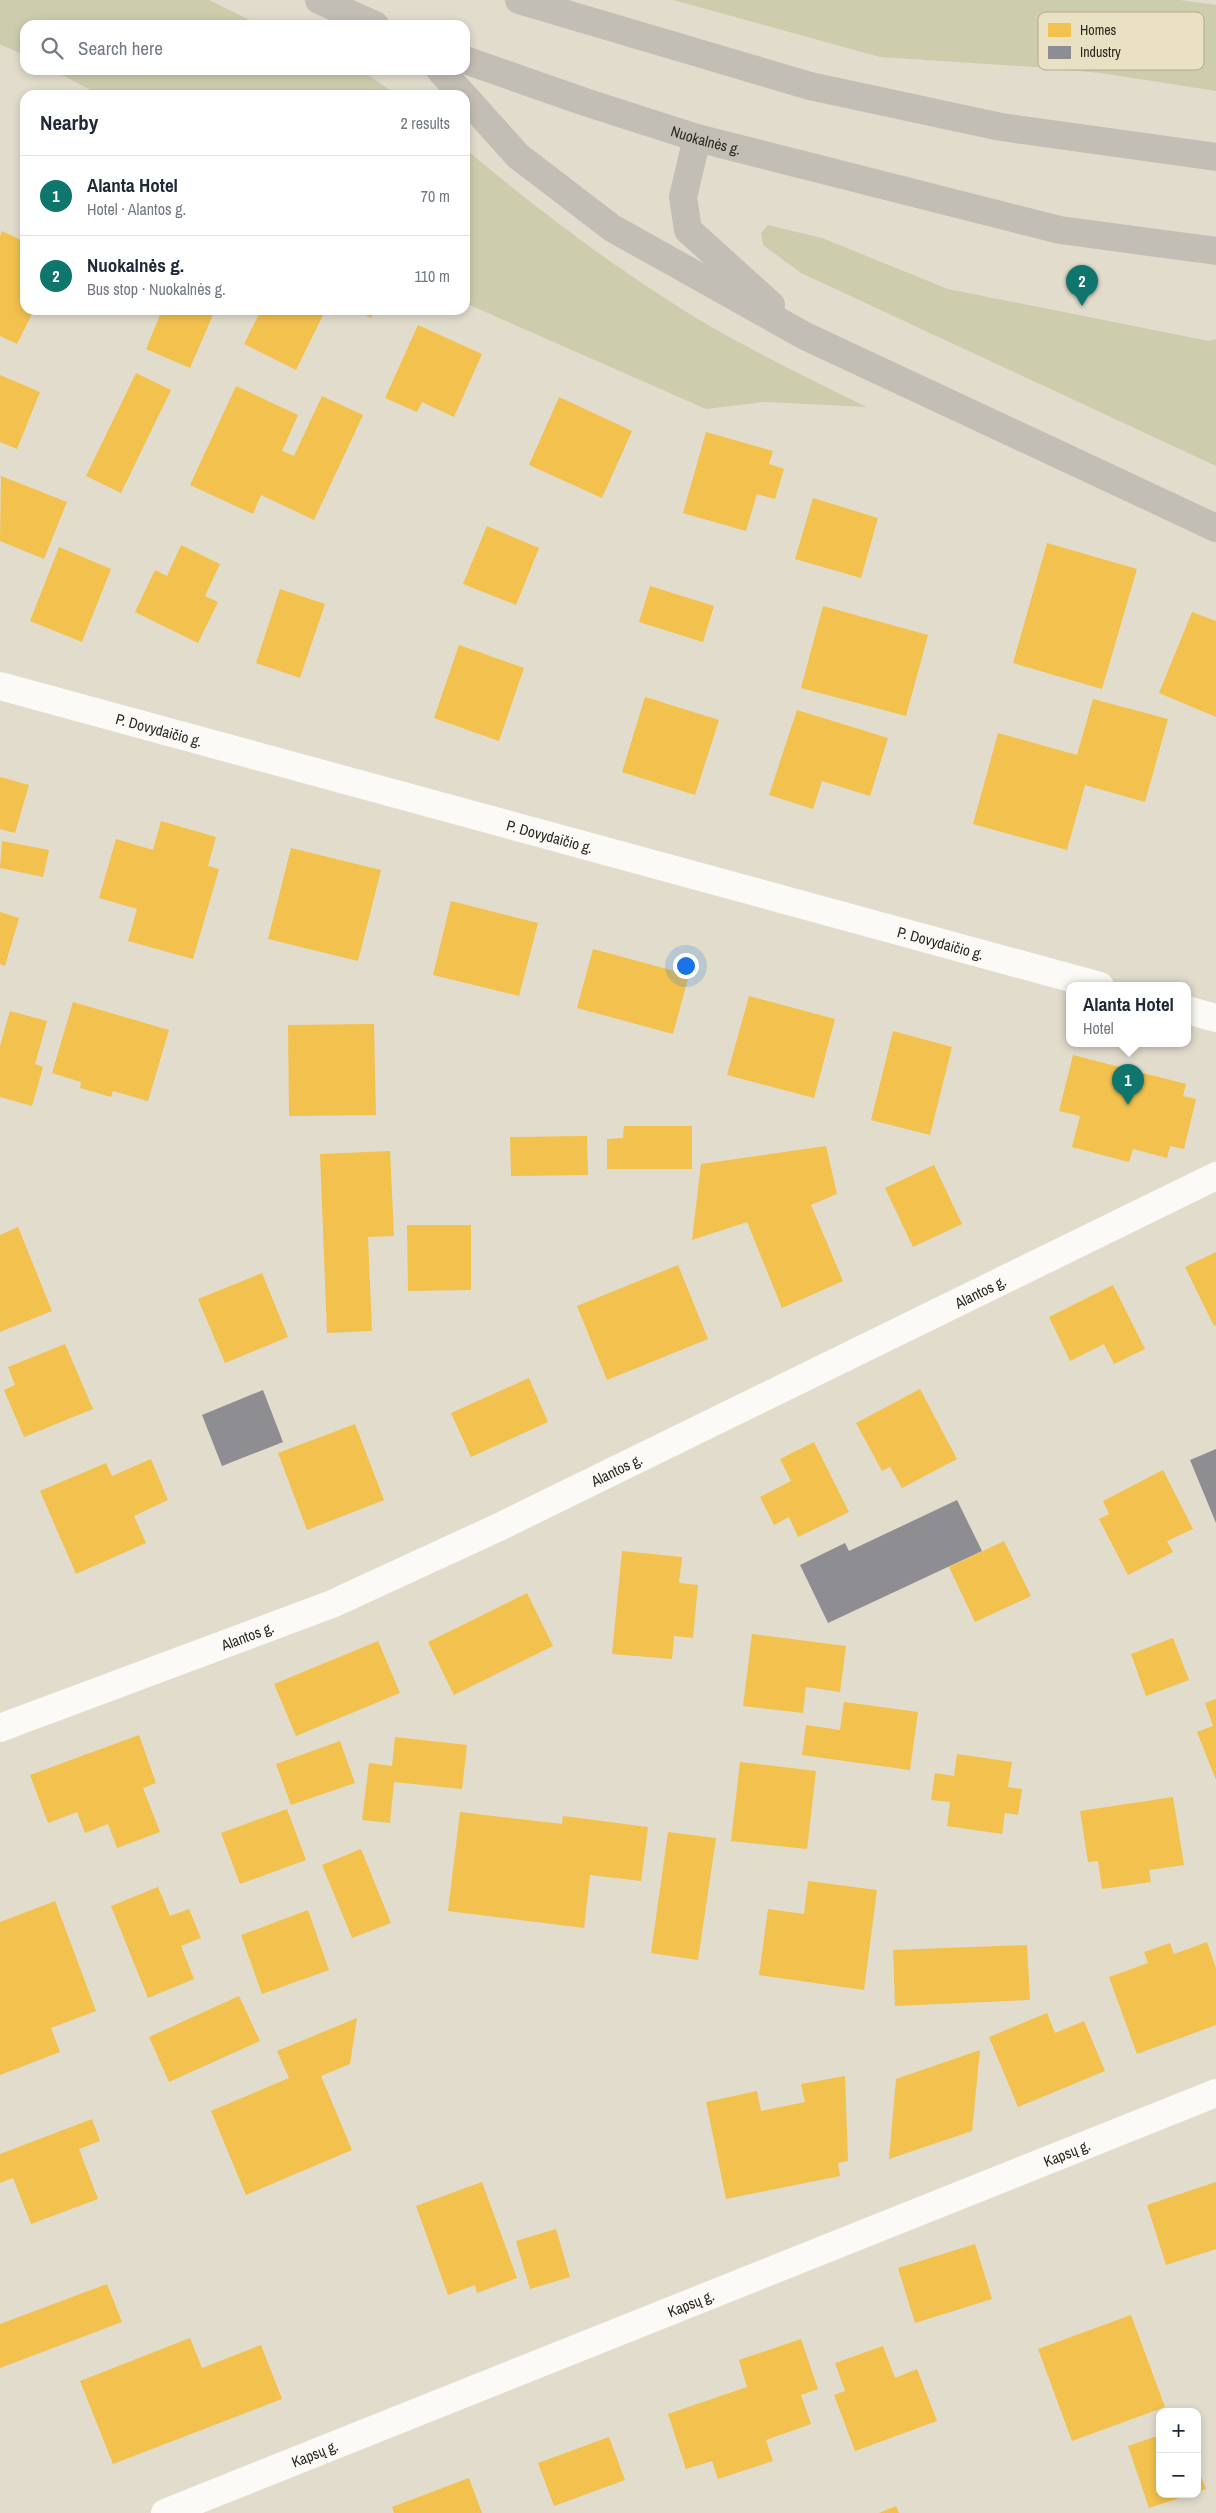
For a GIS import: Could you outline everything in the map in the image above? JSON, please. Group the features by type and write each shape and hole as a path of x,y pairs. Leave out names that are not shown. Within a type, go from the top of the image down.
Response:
{"main road":[{"path":"319,0 365,20"},
{"path":"520,0 810,86 1001,127 1216,157"},
{"name":"Nuokalnės g.","path":"470,62 585,102 697,138 1060,230 1216,251"},
{"path":"445,75 458,90"},
{"path":"470,103 518,156 612,228 805,336 1216,528"},
{"path":"697,138 683,197 688,230 805,336"}],"street":[{"name":"P. Dovydaičio g.","path":"0,686 1085,982"},
{"path":"1191,1011 1216,1018"},
{"name":"Alantos g.","path":"0,1728 341,1600 499,1527 1216,1176"},
{"name":"Kapsų g.","path":"165,2513 1216,2093"}],"green space":[{"path":"0,0 209,0 250,20 20,20 20,54 0,44"},
{"path":"673,0 1180,0 1216,5 1216,91 1100,73 1067,70 1204,70 1204,12 1038,12 1038,67 880,57"},
{"path":"62,75 368,75 390,90 91,90"},
{"path":"470,153 618,267 682,309 715,329 867,407 765,402 706,409 470,305"},
{"path":"768,225 822,238 948,289 1209,341 1216,339 1216,466 801,273 763,245 761,233"}],"building: Homes":[{"path":"2,231 20,240 20,315 32,315 17,344 0,336 0,236"},
{"path":"160,315 213,315 190,368 146,349"},
{"path":"258,315 323,315 296,370 244,344"},
{"path":"418,325 482,354 454,417 422,402 417,412 385,398"},
{"path":"136,373 171,390 121,493 86,476"},
{"path":"0,375 40,392 17,449 0,442"},
{"path":"236,386 298,415 282,451 294,456 322,396 363,415 314,520 261,495 253,514 190,485"},
{"path":"559,397 632,431 602,498 529,465"},
{"path":"706,432 773,451 769,464 784,469 775,499 757,494 746,531 683,513"},
{"path":"1,476 67,502 44,559 0,541"},
{"path":"813,498 878,518 861,578 795,559"},
{"path":"487,526 539,548 516,605 463,584"},
{"path":"1047,543 1137,569 1102,689 1013,663"},
{"path":"181,545 220,564 205,596 218,602 198,643 135,612 155,570 167,576"},
{"path":"59,547 111,569 82,642 30,621"},
{"path":"650,586 714,606 703,642 639,622"},
{"path":"280,589 325,604 300,678 256,663"},
{"path":"823,606 928,635 906,716 801,688"},
{"path":"1192,612 1216,621 1216,717 1159,693"},
{"path":"459,645 524,668 499,741 434,718"},
{"path":"645,697 719,720 695,795 622,772"},
{"path":"1093,699 1168,719 1145,802 1085,785 1067,850 973,824 998,733 1077,755"},
{"path":"797,710 888,738 870,796 822,781 813,809 769,795"},
{"path":"0,777 29,785 15,833 0,829"},
{"path":"161,821 216,837 208,866 219,869 193,959 128,941 137,909 99,898 116,839 153,850"},
{"path":"2,841 49,850 43,877 0,868"},
{"path":"291,848 381,870 358,961 268,939"},
{"path":"451,901 538,923 519,996 433,975"},
{"path":"0,912 19,918 5,966 0,964"},
{"path":"593,949 689,975 673,1034 577,1008"},
{"path":"749,996 835,1019 814,1098 727,1075"},
{"path":"73,1002 169,1030 148,1101 113,1091 111,1097 80,1088 81,1082 52,1073"},
{"path":"10,1011 47,1021 35,1064 43,1067 32,1106 0,1097 0,1046"},
{"path":"374,1024 376,1115 289,1116 288,1025"},
{"path":"893,1031 952,1047 930,1135 871,1120"},
{"path":"1073,1055 1186,1084 1183,1096 1196,1099 1184,1149 1170,1146 1167,1158 1133,1149 1129,1162 1072,1147 1080,1116 1059,1111"},
{"path":"624,1126 692,1126 692,1169 607,1169 607,1139 623,1138"},
{"path":"587,1136 588,1175 511,1176 510,1137"},
{"path":"826,1146 837,1194 811,1205 843,1281 782,1308 747,1222 692,1240 701,1164"},
{"path":"390,1151 394,1236 368,1237 372,1331 327,1333 320,1154"},
{"path":"934,1165 962,1224 913,1247 885,1188"},
{"path":"407,1225 471,1225 471,1290 408,1291"},
{"path":"18,1227 52,1311 0,1332 0,1235"},
{"path":"1216,1252 1216,1325 1214,1326 1185,1267"},
{"path":"678,1265 708,1339 607,1380 577,1306"},
{"path":"262,1273 288,1337 225,1363 198,1299"},
{"path":"1113,1285 1145,1349 1114,1364 1104,1344 1070,1361 1049,1317"},
{"path":"65,1344 93,1409 24,1437 4,1390 15,1385 8,1367"},
{"path":"529,1378 548,1422 471,1457 451,1413"},
{"path":"920,1389 957,1459 902,1488 890,1467 882,1471 856,1423"},
{"path":"355,1424 384,1500 307,1530 278,1453"},
{"path":"814,1442 849,1512 798,1537 789,1517 774,1525 760,1497 791,1481 780,1459"},
{"path":"151,1459 168,1500 134,1516 146,1543 76,1574 40,1491 106,1463 112,1476"},
{"path":"1163,1470 1193,1529 1167,1541 1173,1552 1128,1575 1099,1519 1109,1514 1103,1501"},
{"path":"1004,1541 1031,1596 975,1622 949,1567"},
{"path":"622,1551 682,1557 679,1583 698,1585 693,1638 674,1636 672,1659 612,1654"},
{"path":"527,1593 553,1646 454,1695 428,1642"},
{"path":"752,1634 846,1646 840,1692 806,1687 803,1713 743,1706"},
{"path":"1173,1638 1189,1680 1146,1696 1131,1654"},
{"path":"378,1641 400,1693 296,1736 274,1684"},
{"path":"1216,1699 1216,1780 1197,1732 1213,1726 1205,1703"},
{"path":"844,1702 918,1712 910,1770 802,1755 806,1725 840,1730"},
{"path":"139,1735 156,1783 143,1788 160,1832 117,1848 108,1824 85,1833 77,1812 48,1823 30,1775"},
{"path":"395,1737 467,1745 462,1789 394,1782 390,1823 362,1820 369,1763 392,1766"},
{"path":"340,1741 355,1783 291,1805 276,1764"},
{"path":"957,1754 1012,1762 1008,1787 1022,1789 1018,1815 1005,1813 1002,1834 947,1826 950,1802 931,1800 935,1773 954,1776"},
{"path":"740,1762 816,1771 807,1849 731,1841"},
{"path":"1173,1797 1184,1865 1149,1870 1151,1882 1102,1889 1098,1861 1088,1862 1080,1811"},
{"path":"287,1809 306,1860 240,1884 221,1833"},
{"path":"460,1812 562,1824 563,1816 648,1827 641,1881 590,1875 584,1928 448,1911"},
{"path":"668,1832 716,1838 698,1960 651,1953"},
{"path":"361,1849 391,1923 352,1938 322,1865"},
{"path":"808,1881 877,1890 864,1990 759,1975 768,1909 804,1914"},
{"path":"158,1887 170,1916 189,1909 201,1938 181,1946 194,1979 148,1998 111,1906"},
{"path":"55,1901 96,2011 51,2028 60,2052 0,2075 0,1922"},
{"path":"308,1910 329,1970 262,1994 241,1935"},
{"path":"1207,1942 1216,1968 1216,2025 1137,2054 1109,1977 1148,1963 1144,1952 1170,1943 1174,1954"},
{"path":"1027,1945 1030,2000 895,2006 893,1950"},
{"path":"239,1996 260,2041 169,2082 149,2037"},
{"path":"1047,2013 1055,2033 1084,2021 1105,2071 1018,2107 989,2037"},
{"path":"357,2018 350,2064 321,2076 352,2150 246,2195 211,2111 289,2078 277,2051"},
{"path":"980,2050 972,2131 889,2159 896,2079"},
{"path":"845,2076 848,2161 838,2163 840,2176 726,2199 706,2102 757,2091 761,2111 805,2102 801,2084"},
{"path":"92,2119 100,2141 79,2149 98,2199 31,2224 13,2178 0,2183 0,2154"},
{"path":"482,2182 517,2278 477,2293 475,2285 448,2295 416,2206"},
{"path":"1216,2182 1216,2249 1166,2265 1147,2205"},
{"path":"556,2229 570,2277 530,2289 516,2241"},
{"path":"975,2244 992,2299 915,2323 898,2268"},
{"path":"107,2284 122,2322 0,2368 0,2324"},
{"path":"1131,2315 1165,2407 1156,2408 1156,2410 1072,2441 1038,2349"},
{"path":"190,2338 202,2368 261,2345 282,2399 113,2464 80,2381"},
{"path":"801,2339 818,2389 801,2395 811,2424 766,2440 773,2461 718,2479 712,2461 686,2469 668,2414 747,2387 739,2360"},
{"path":"883,2346 895,2378 917,2369 937,2421 855,2451 834,2395 845,2391 835,2363"},
{"path":"1156,2436 1156,2498 1180,2498 1149,2508 1128,2446"},
{"path":"609,2437 625,2480 554,2506 538,2463"},
{"path":"1201,2476 1206,2489 1201,2491"},
{"path":"469,2478 482,2513 394,2513 392,2507"},
{"path":"896,2506 899,2513 879,2513"}],"building: Industry":[{"path":"263,1390 283,1442 222,1466 202,1415"},
{"path":"1216,1449 1216,1523 1190,1460"},
{"path":"957,1500 982,1551 828,1623 800,1565 845,1543 849,1551"}],"place":[{"name":"Nuokalnės g.","path":"1082,306"},
{"name":"Alanta Hotel","path":"1128,1105"}]}
